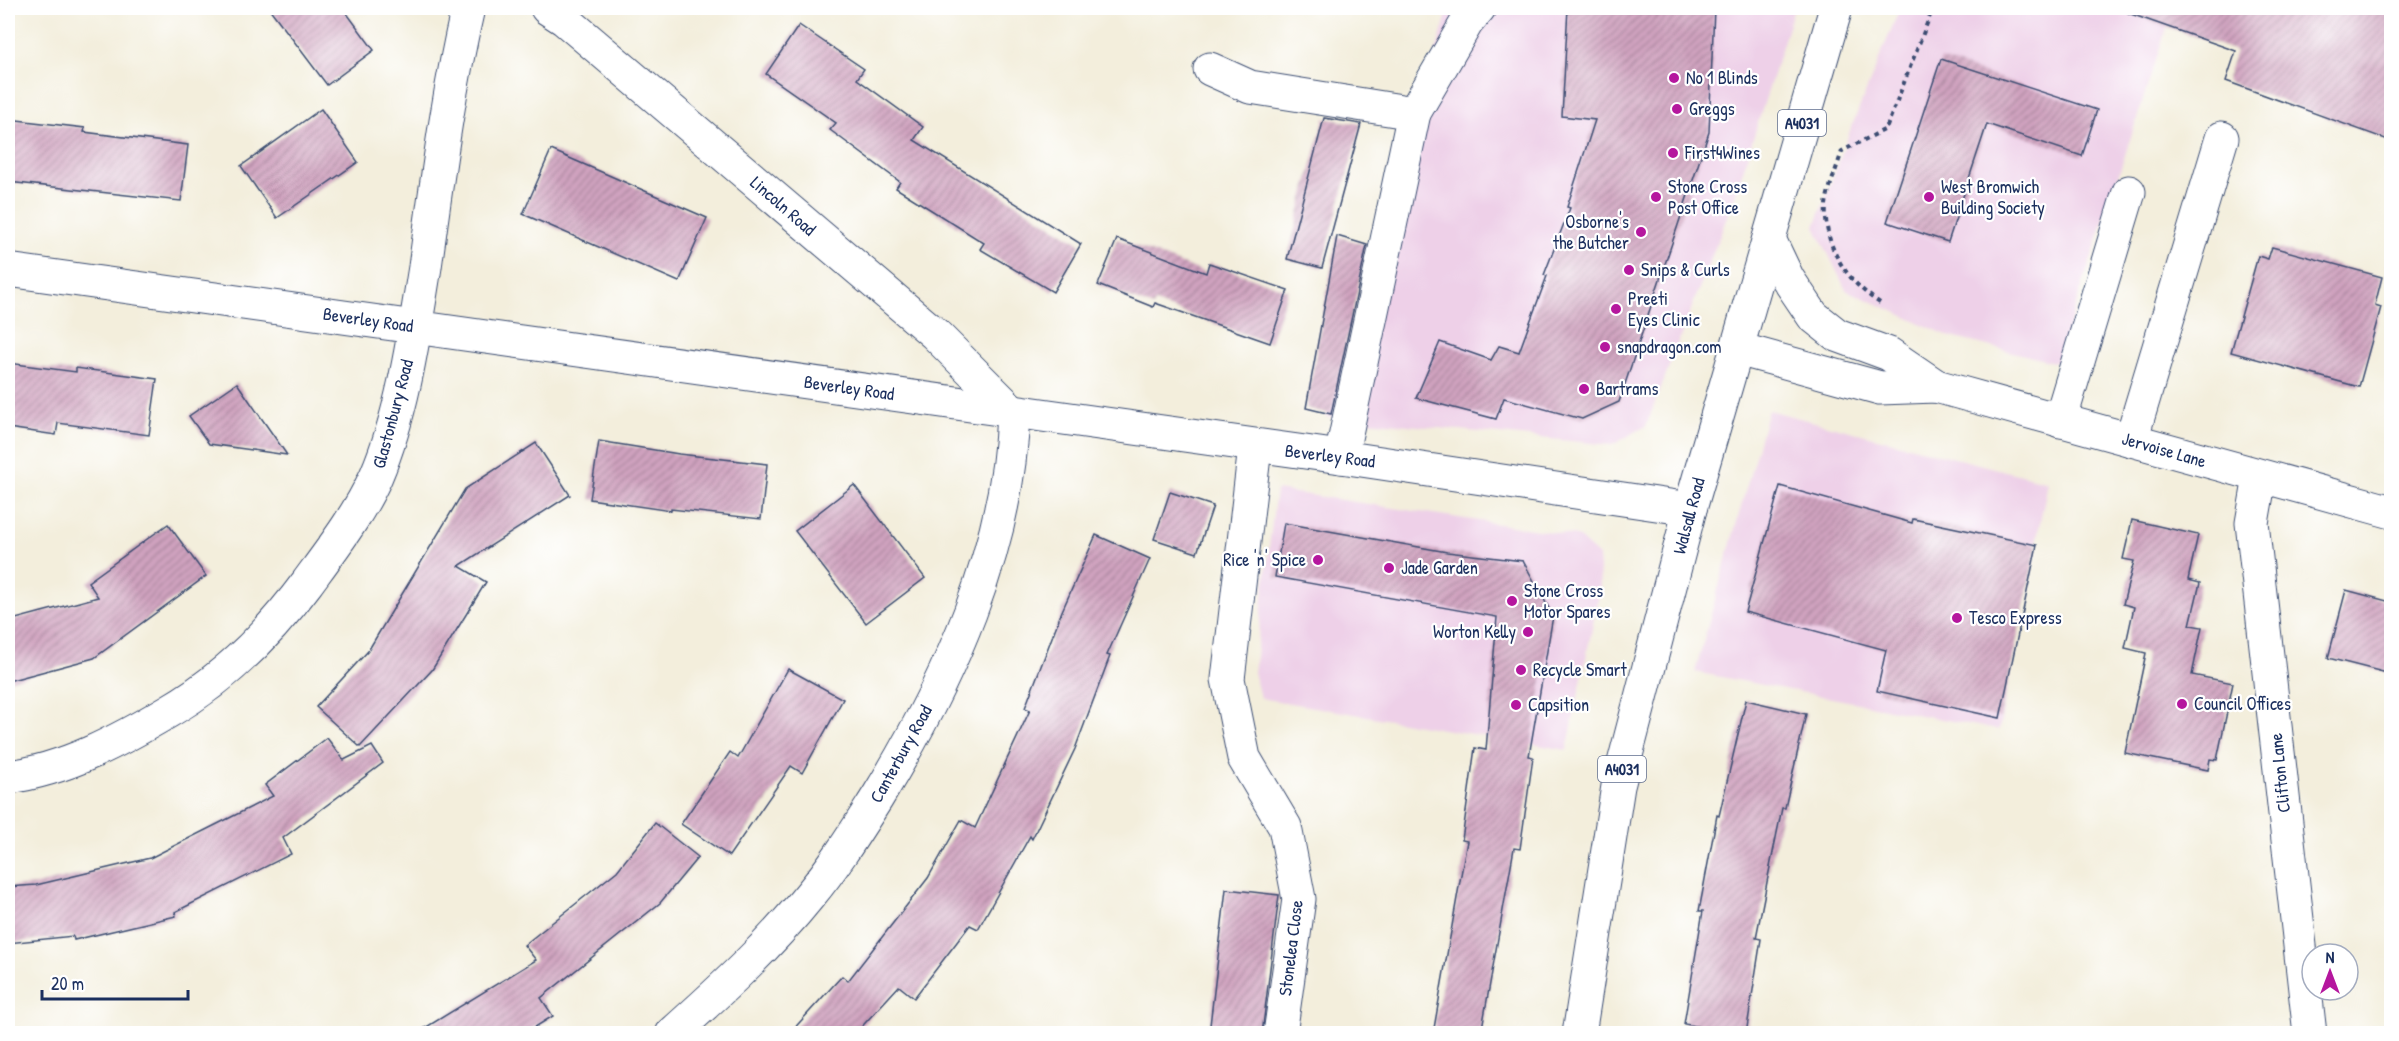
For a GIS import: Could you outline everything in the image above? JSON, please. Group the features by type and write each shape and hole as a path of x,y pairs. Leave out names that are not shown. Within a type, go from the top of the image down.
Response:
{"street":[{"name":"Glastonbury Road","path":"8,777 28,774 80,756 132,733 198,694 249,650 289,607 339,539 375,477 394,422 416,326 454,68 468,8"},
{"name":"Lincoln Road","path":"547,8 573,27 935,334 1013,412"},
{"path":"1341,457 1414,113 1467,22 1479,8"},
{"name":"Walsall Road","path":"1579,1034 1618,786 1690,509 1836,8"},
{"path":"1210,69 1250,87 1414,113"},
{"path":"2131,440 2222,138"},
{"path":"2060,421 2129,192"},
{"name":"Jervoise Lane","path":"1769,239 1788,279 1813,316 1837,334 1889,354 1936,386"},
{"name":"Beverley Road","path":"8,270 416,326 1256,447 1341,457 1690,509"},
{"name":"Jervoise Lane","path":"1738,349 1880,388 1936,386 2391,512"},
{"name":"Canterbury Road","path":"672,1034 730,982 810,895 856,831 905,752 945,672 975,598 998,526 1012,451 1013,412"},
{"name":"Stonelea Close","path":"1256,447 1228,679 1244,758 1286,827 1299,898 1280,1034"},
{"name":"Clifton Lane","path":"2260,477 2252,523 2310,1034"}],"path":[{"path":"1889,354 1897,314 1861,291 1835,256 1828,231 1826,205 1842,151 1886,129 1933,8"}],"shaded area":[{"path":"1449,8 1794,8 1735,196 1646,426 1612,445 1326,417"},
{"path":"1900,8 2173,8 2057,363 1951,337 1846,290 1815,227 1851,128"},
{"path":"1768,410 2048,482 1999,730 1695,672"},
{"path":"1276,490 1577,536 1599,556 1600,590 1567,750 1260,698 1254,673"}],"building":[{"path":"269,8 343,8 374,50 327,85"},
{"path":"1568,8 1714,8 1709,132 1619,402 1582,419 1504,398 1496,419 1416,398 1440,342 1491,360 1499,346 1519,352 1547,276 1544,275 1570,208 1567,207 1595,120 1562,116"},
{"path":"2129,8 2391,8 2391,141 2226,81 2236,51 2128,13"},
{"path":"799,25 864,69 857,79 923,127 914,140 1081,244 1053,292 980,249 984,243 896,188 900,182 830,130 836,123 766,74"},
{"path":"1941,59 2097,110 2082,156 1987,124 1948,242 1887,222"},
{"path":"321,109 358,162 277,218 241,166"},
{"path":"1324,118 1361,124 1322,268 1287,259"},
{"path":"8,119 85,128 84,132 188,145 181,201 8,182"},
{"path":"551,150 707,218 679,282 523,214"},
{"path":"1337,236 1367,245 1331,414 1306,408"},
{"path":"1117,239 1206,273 1209,263 1288,290 1270,343 1155,303 1153,307 1098,285"},
{"path":"2272,247 2382,277 2375,305 2381,307 2359,387 2231,352 2258,256 2268,259"},
{"path":"8,363 76,372 76,368 157,379 149,435 58,423 56,435 8,428"},
{"path":"237,383 287,455 209,444 189,416"},
{"path":"599,441 679,454 767,464 761,519 671,509 671,511 590,499"},
{"path":"536,443 570,495 459,566 486,582 432,670 360,747 316,707 368,651 465,489"},
{"path":"854,485 925,578 866,623 795,531"},
{"path":"1780,486 1912,523 1913,519 2037,545 2000,718 1877,691 1886,650 1745,612"},
{"path":"1170,492 1213,506 1197,553 1154,539"},
{"path":"2132,520 2198,535 2188,580 2200,583 2190,625 2202,627 2192,675 2233,683 2217,760 2210,759 2208,770 2125,753 2146,653 2125,648 2134,607 2123,604 2134,561 2123,559"},
{"path":"1284,523 1447,552 1523,561 1553,616 1529,756 1533,757 1520,849 1514,848 1481,1034 1433,1034 1467,841 1462,840 1475,748 1486,750 1497,617 1275,577"},
{"path":"168,524 206,576 94,658 8,681 8,621 98,597 88,582"},
{"path":"1096,535 1150,559 1107,655 1110,656 1075,749 1032,839 1030,836 978,929 970,925 914,998 899,986 855,1034 789,1034 842,976 848,981 928,878 961,820 975,828 1030,710 1025,708 1062,611"},
{"path":"2346,590 2391,602 2391,674 2328,658"},
{"path":"788,669 843,699 802,773 791,766 729,856 681,824 730,752 738,758"},
{"path":"1746,700 1806,714 1785,808 1782,808 1768,877 1756,938 1761,939 1746,1034 1742,1034 1684,1024 1703,911 1699,911 1717,815 1719,816"},
{"path":"327,738 344,760 372,746 383,763 283,838 291,854 175,912 176,916 74,940 73,936 8,943 8,887 36,885 150,858 273,796 265,785"},
{"path":"655,823 698,857 660,903 541,998 553,1016 524,1034 415,1034 536,960 524,945 617,871"},
{"path":"1226,889 1279,895 1262,1034 1209,1034"}],"place":[{"name":"No 1 Blinds","path":"1674,78"},
{"name":"Greggs","path":"1677,109"},
{"name":"First4Wines","path":"1673,153"},
{"name":"Stone Cross Post Office","path":"1656,197"},
{"name":"West Bromwich Building Society","path":"1929,197"},
{"name":"Osborne's the Butcher","path":"1641,232"},
{"name":"Snips & Curls","path":"1629,270"},
{"name":"Preeti Eyes Clinic","path":"1616,309"},
{"name":"snapdragon.com","path":"1605,347"},
{"name":"Bartrams","path":"1584,389"},
{"name":"Rice 'n' Spice","path":"1318,560"},
{"name":"Jade Garden","path":"1389,568"},
{"name":"Stone Cross Motor Spares","path":"1512,601"},
{"name":"Tesco Express","path":"1957,618"},
{"name":"Worton Kelly","path":"1528,632"},
{"name":"Recycle Smart","path":"1521,670"},
{"name":"Council Offices","path":"2182,704"},
{"name":"Capsition","path":"1516,705"}]}
